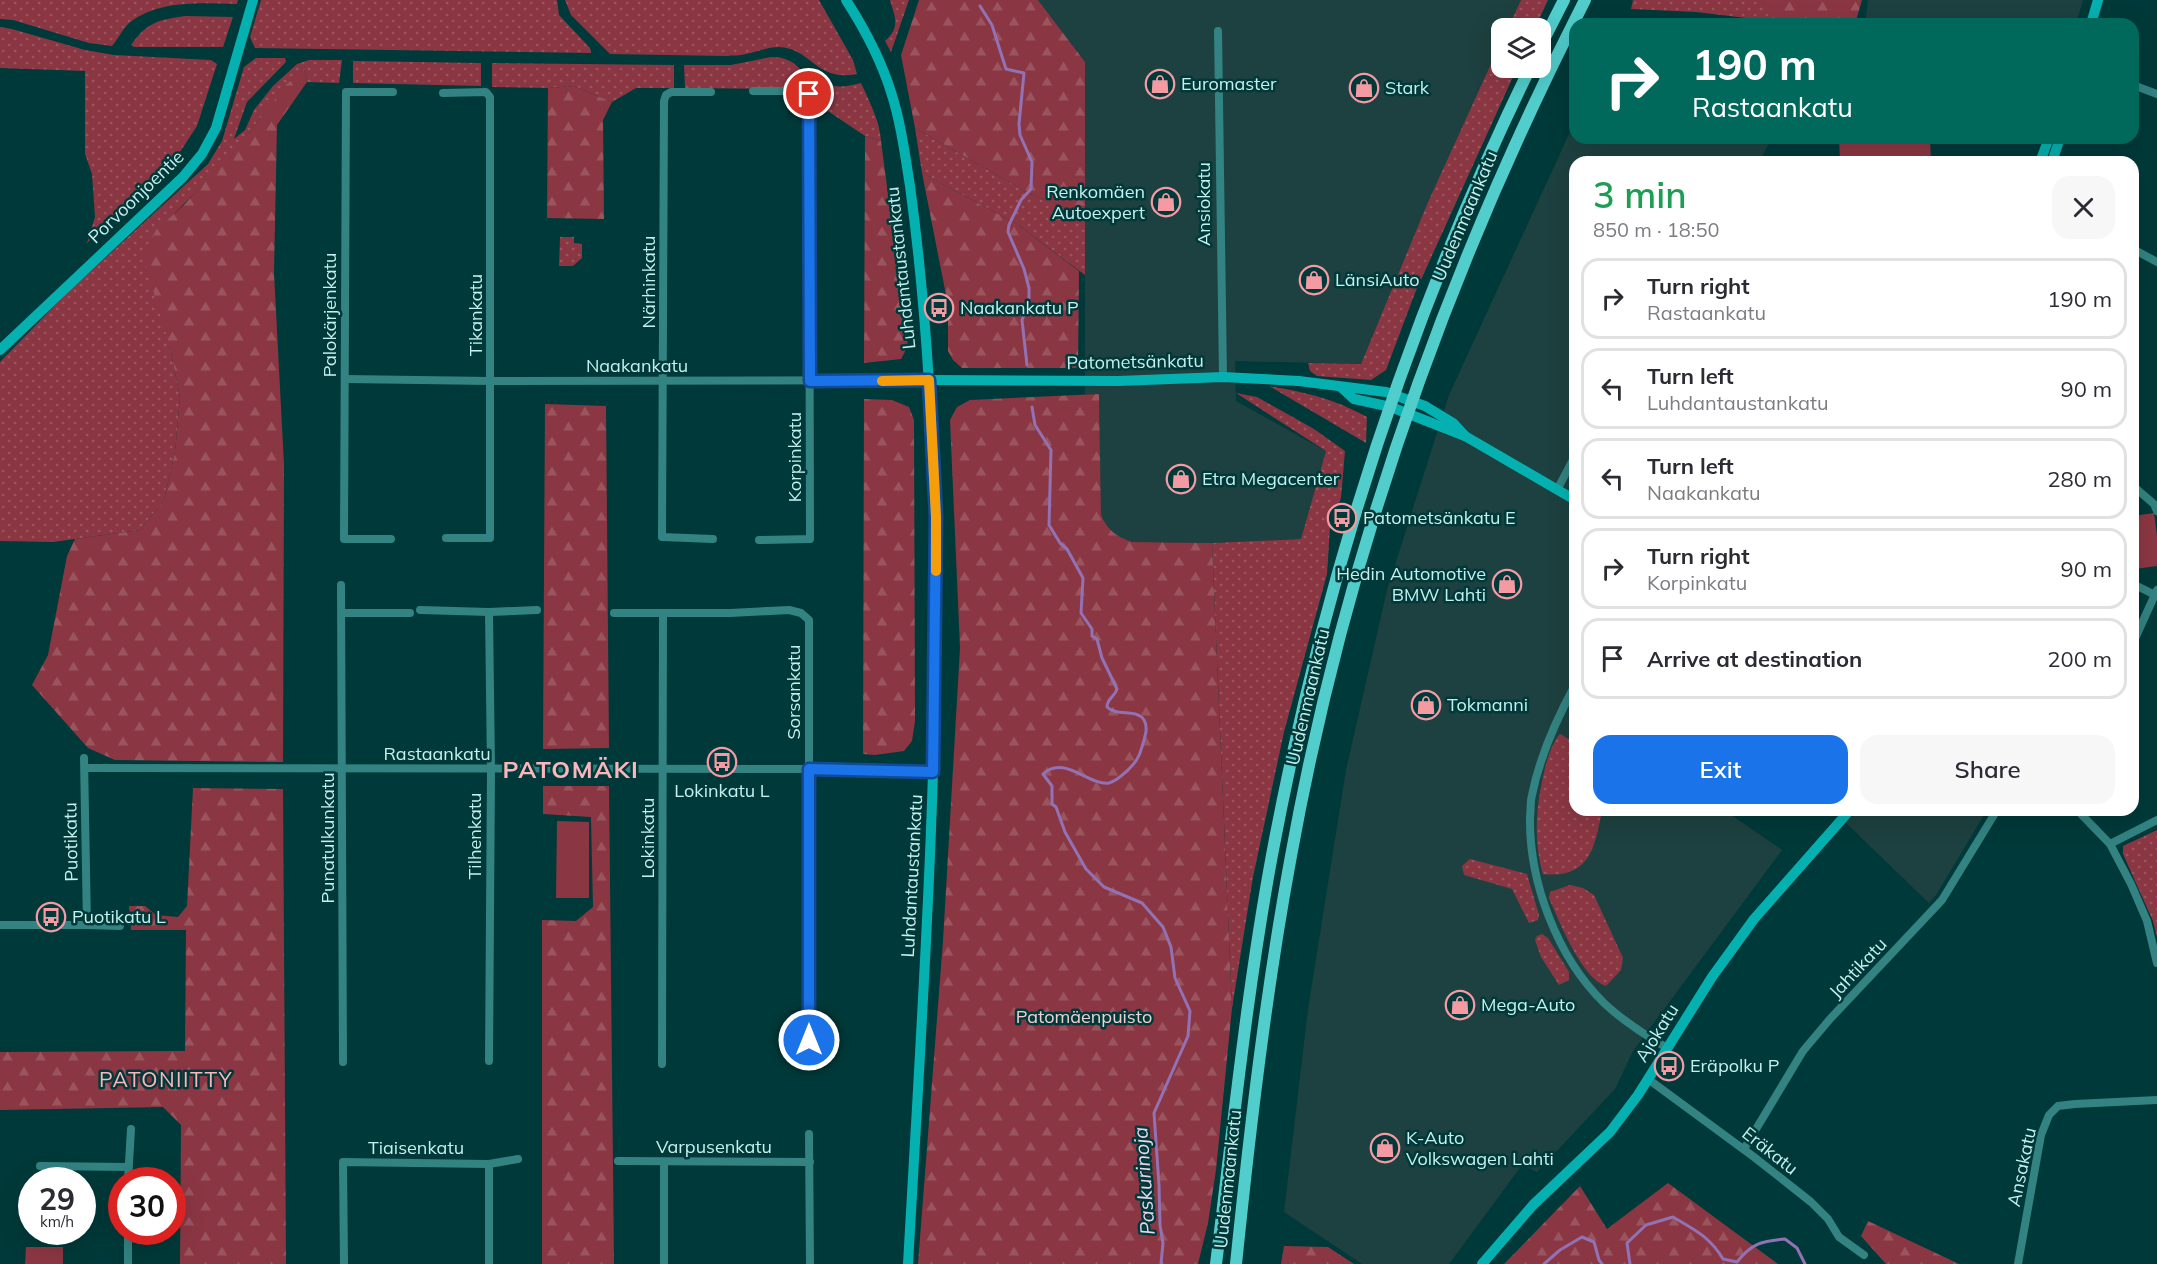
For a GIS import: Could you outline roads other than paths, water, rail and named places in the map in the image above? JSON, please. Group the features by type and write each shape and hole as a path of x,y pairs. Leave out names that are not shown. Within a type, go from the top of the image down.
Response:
{"main road":[{"path":"1551,25 1564,0"},
{"name":"Uudenmaankatu","path":"1576,18 1585,0"},
{"name":"Uudenmaankatu","path":"1236,1264 1266,1012 1291,855 1319,723 1345,617 1385,482 1458,277 1511,151 1569,33"},
{"name":"Uudenmaankatu","path":"1216,1264 1250,997 1272,857 1313,667 1337,579 1393,401 1418,331 1470,200 1525,78"}],"street":[{"name":"Porvoonjoentie","path":"0,350 183,177 202,154 216,128 253,0"},
{"name":"Luhdantaustankatu","path":"846,0 881,66 900,122 919,248 936,517 932,838 908,1264"},
{"path":"2093,18 2098,0"},
{"name":"Ansiokatu","path":"1218,31 1223,377"},
{"path":"2139,87 2157,94"},
{"name":"Korpinkatu","path":"753,91 800,91 809,94 810,539 759,540"},
{"name":"Palokärjenkatu","path":"391,539 344,539 346,92 393,92"},
{"name":"Tikankatu","path":"443,93 486,92 490,97 490,538 446,538"},
{"name":"Närhinkatu","path":"711,92 671,92 666,95 664,101 662,537 712,539"},
{"path":"2139,252 2157,262"},
{"name":"Patometsänkatu","path":"929,380 1118,381 1223,377 1299,381 1368,389 1393,401 1412,401 1453,423 1465,436"},
{"name":"Naakankatu","path":"346,379 929,380"},
{"path":"1393,401 1408,414 1465,436 1569,497"},
{"path":"1557,490 1569,467"},
{"path":"2139,491 2154,504 2157,511"},
{"name":"Punatulkunkatu","path":"341,585 343,613 343,1062"},
{"path":"2139,587 2156,594 2139,630"},
{"path":"420,610 489,612 537,610"},
{"name":"Sorsankatu","path":"663,613 789,610 808,616 810,1064"},
{"name":"Tilhenkatu","path":"489,612 491,769 489,1061"},
{"path":"614,612 663,613"},
{"path":"343,613 410,613"},
{"name":"Lokinkatu","path":"662,1064 663,613"},
{"path":"1569,698 1543,753 1531,796 1531,857 1538,888 1551,924 1583,977 1604,1003 1636,1029 1667,1048"},
{"name":"Puotikatu","path":"84,758 87,925"},
{"name":"Rastaankatu","path":"85,768 809,769 933,772"},
{"name":"Ajokatu","path":"1482,1264 1533,1205 1610,1132 1648,1079 1712,977 1754,919 1845,816"},
{"name":"Jahtikatu","path":"1744,1149 1803,1052 1830,1019 1942,900 1993,816"},
{"path":"2083,816 2110,844 2131,884 2147,921 2157,963"},
{"path":"2110,844 2157,820"},
{"path":"0,925 120,926"},
{"name":"Eräkatu","path":"1648,1079 1744,1149 1811,1202 1839,1236 1864,1255"},
{"name":"Ansakatu","path":"2018,1264 2041,1135 2049,1114 2058,1106 2157,1100"},
{"path":"40,1166 128,1167 131,1129"},
{"path":"809,1134 810,1264"},
{"name":"Tiaisenkatu","path":"344,1264 343,1162 489,1164 518,1159"},
{"name":"Varpusenkatu","path":"618,1161 810,1162"},
{"path":"664,1163 664,1264"},
{"name":"Tiaisenkatu","path":"489,1164 489,1264"},
{"path":"128,1245 128,1264"}],"waterway":[{"name":"Paskurinoja","path":"980,6 992,25 1006,69 1024,73 1019,124 1020,135 1032,162 1031,189 1021,200 1008,232 1024,269 1029,288 1029,303 1022,320 1027,365"},
{"name":"Paskurinoja","path":"1032,407 1035,425 1051,450 1049,525 1060,543 1067,549 1083,578 1081,613 1092,629 1092,636 1097,639 1102,658 1117,689 1107,707 1116,712 1141,716 1146,726 1144,741 1136,760 1128,770 1112,782 1101,783 1059,767 1043,774 1052,786 1052,804 1056,807 1065,832 1086,869 1104,887 1142,903 1163,927 1171,947 1175,978 1190,1011 1188,1036 1154,1113 1163,1243 1161,1264"},
{"path":"1630,1264 1627,1243 1646,1225 1673,1217 1707,1239 1723,1259 1737,1262 1758,1244 1785,1239 1797,1248 1805,1264"},
{"path":"1544,1264 1560,1250 1582,1237 1594,1242 1602,1264"}],"place":[{"name":"Euromaster","path":"1160,84"},
{"name":"Stark","path":"1364,88"},
{"name":"Renkomäen Autoexpert","path":"1166,202"},
{"name":"LänsiAuto","path":"1314,280"},
{"name":"Naakankatu P","path":"939,308"},
{"name":"Etra Megacenter","path":"1181,479"},
{"name":"Patometsänkatu E","path":"1342,518"},
{"name":"Hedin Automotive BMW Lahti","path":"1507,584"},
{"name":"Tokmanni","path":"1426,705"},
{"name":"Lokinkatu L","path":"722,762"},
{"name":"Puotikatu L","path":"51,917"},
{"name":"Mega-Auto","path":"1460,1005"},
{"name":"Eräpolku P","path":"1669,1066"},
{"name":"K-Auto Volkswagen Lahti","path":"1385,1148"}],"district":[{"name":"PATOMÄKI","path":"571,770"},
{"name":"PATONIITTY","path":"166,1080"}],"park label":[{"name":"Patomäenpuisto","path":"1084,1017"}]}
